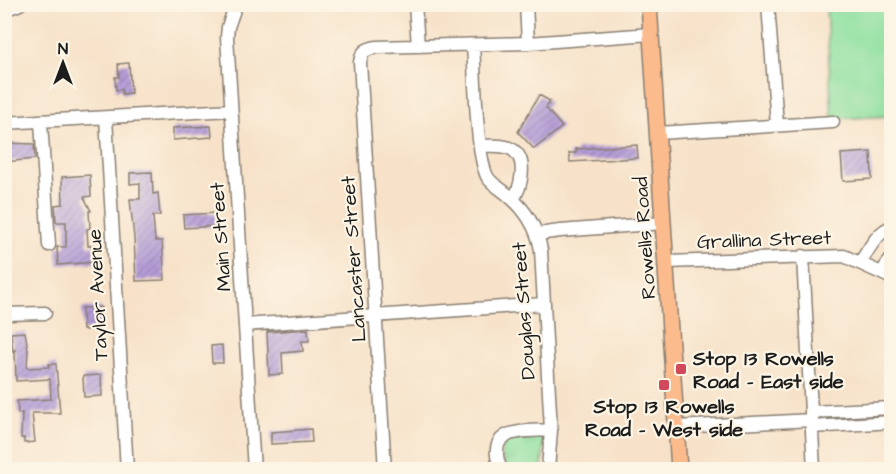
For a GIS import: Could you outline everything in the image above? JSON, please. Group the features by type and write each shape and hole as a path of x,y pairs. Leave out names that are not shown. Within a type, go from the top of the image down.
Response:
{"main road":[{"name":"Rowells Road","path":"649,4 680,470"}],"street":[{"path":"4,10 20,4"},
{"name":"Main Street","path":"236,4 227,34 254,470"},
{"path":"415,4 418,46 528,43 651,34"},
{"path":"526,4 528,43"},
{"path":"768,4 777,125"},
{"name":"Douglas Street","path":"473,45 480,146 484,168 489,179 513,199 534,224 542,250 551,430 548,470"},
{"name":"Lancaster Street","path":"385,470 360,62 361,54 366,49 418,46"},
{"path":"4,123 231,110"},
{"name":"Taylor Avenue","path":"106,118 127,470"},
{"path":"41,122 49,245"},
{"path":"658,133 832,122"},
{"path":"480,146 513,149 519,157 520,184 513,199"},
{"path":"538,234 664,223"},
{"path":"860,262 880,234 886,228 891,227"},
{"path":"803,256 814,470"},
{"name":"Grallina Street","path":"667,262 844,256 886,275 891,258"},
{"path":"245,325 543,304"},
{"path":"4,314 45,313"},
{"path":"812,420 891,408"},
{"path":"677,427 812,420 891,422"},
{"path":"501,470 496,457 500,439 510,432 551,430"}],"green space":[{"path":"826,5 891,5 891,116 832,119"},
{"path":"544,434 542,469 508,469 502,454 503,446 508,438"}],"building":[{"path":"129,63 131,93 122,94 122,89 116,90 115,77 119,77 118,64"},
{"path":"539,95 550,101 546,108 562,127 534,149 518,132"},
{"path":"211,126 212,137 173,140 173,128"},
{"path":"4,143 34,144 35,159 4,162"},
{"path":"637,145 638,158 570,162 569,153 576,153 576,149"},
{"path":"871,152 872,179 843,181 841,154"},
{"path":"152,172 153,194 158,193 160,215 153,216 155,241 162,241 165,280 136,281 130,199 140,199 140,183 130,184 130,173"},
{"path":"90,175 91,196 84,197 91,211 89,211 90,228 87,229 88,246 94,245 95,262 58,265 57,247 66,247 66,222 56,222 55,205 63,204 62,177"},
{"path":"215,213 216,226 184,228 183,215"},
{"path":"101,307 100,329 83,330 82,308"},
{"path":"308,329 309,341 302,341 303,351 282,353 283,374 269,375 267,332"},
{"path":"25,332 28,350 27,368 49,367 49,364 56,364 60,413 32,413 35,442 24,443 24,438 21,438 22,413 18,414 17,401 51,399 50,379 16,381 15,350 13,351 11,333"},
{"path":"222,345 223,363 212,363 211,346"},
{"path":"101,375 102,396 84,397 83,376"},
{"path":"311,429 312,442 271,444 271,432"}],"place":[{"name":"Stop 13 Rowells Road - East side","path":"681,369"},
{"name":"Stop 13 Rowells Road - West side","path":"664,385"}]}
